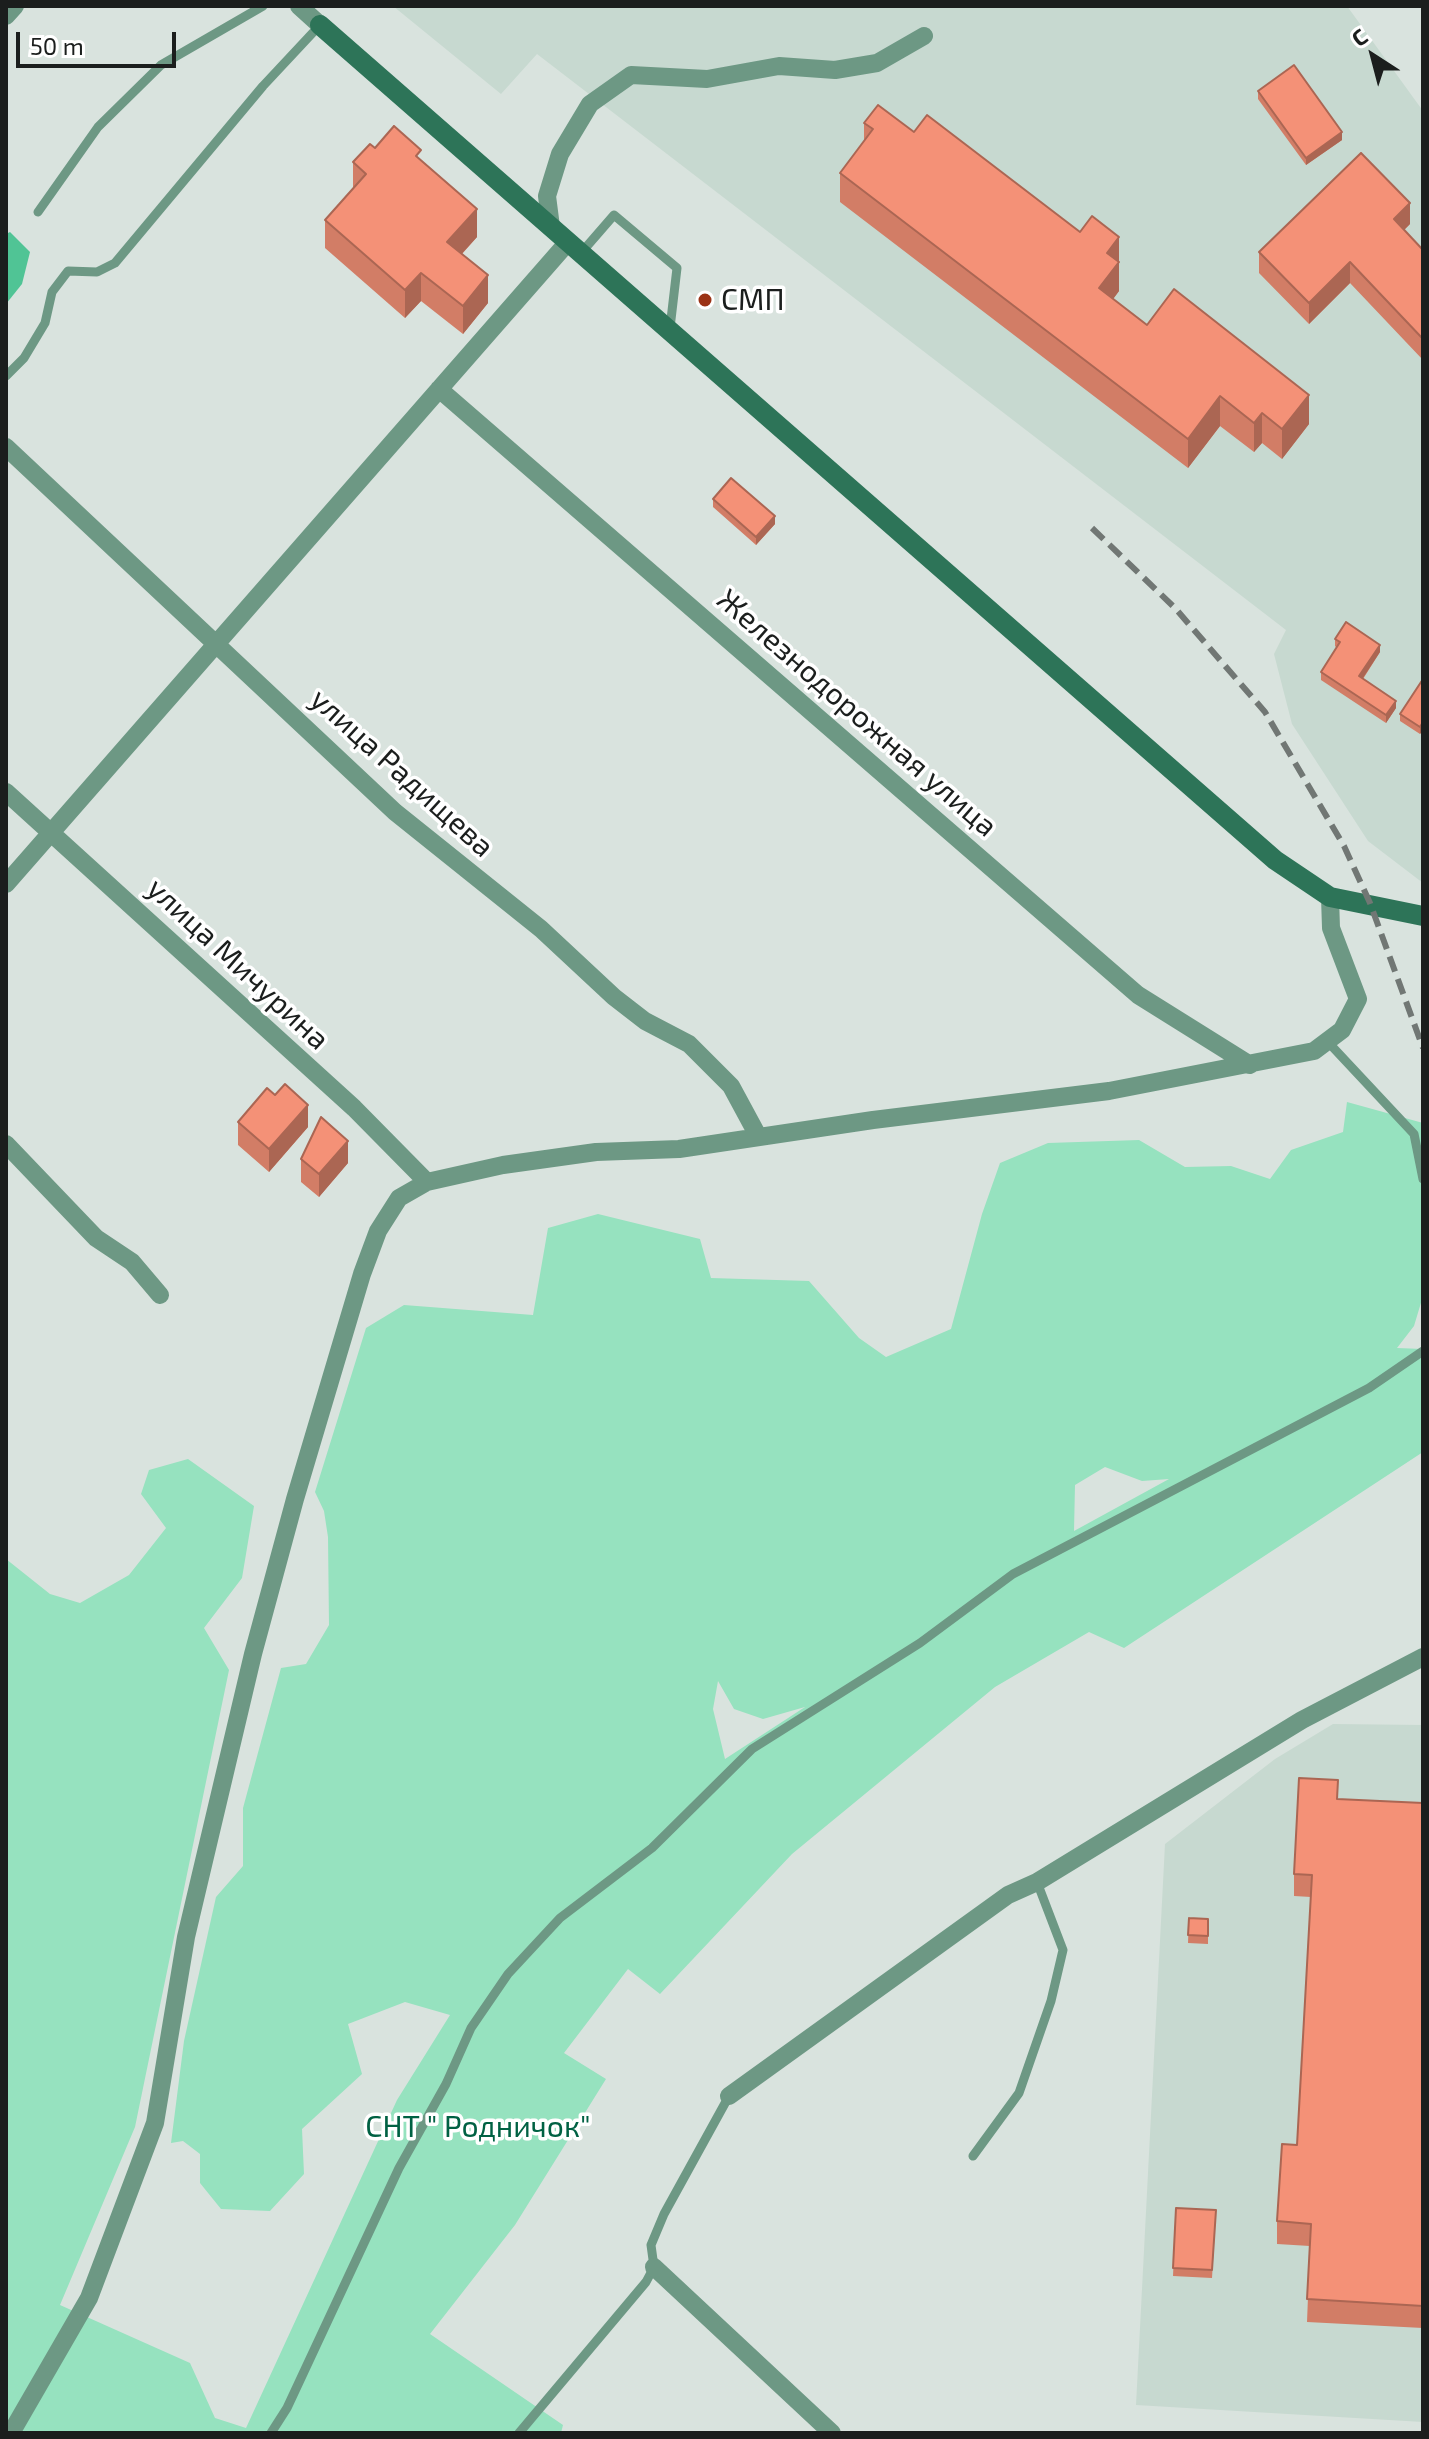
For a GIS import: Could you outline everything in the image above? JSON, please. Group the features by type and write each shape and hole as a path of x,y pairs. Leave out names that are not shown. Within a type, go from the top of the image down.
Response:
{"street":[{"path":"6,16 15,6"},
{"path":"299,6 316,15 551,227 1275,860 1330,897 1423,916"},
{"path":"551,227 547,196 560,154 590,104 631,75 707,79 779,66 835,70 877,63 924,36"},
{"path":"6,884 439,389 575,248"},
{"name":"Железнодорожная улица","path":"439,389 1138,995 1250,1065"},
{"name":"улица Радищева","path":"6,447 395,812 541,929 614,997 645,1021 689,1044 731,1086 758,1136"},
{"name":"улица Мичурина","path":"6,792 53,831 354,1108 427,1182"},
{"path":"11,2433 89,2298 155,2123 186,1937 214,1812 295,1499 378,1231 399,1198 427,1182 503,1165 596,1152 679,1149 1109,1091 1314,1051 1342,1030 1358,999 1331,928 1330,897"},
{"path":"6,1144 96,1238 132,1262 160,1295"},
{"path":"729,2096 1008,1895 1037,1882 1302,1720 1423,1657"},
{"path":"654,2267 832,2433"}],"lane":[{"path":"38,212 98,127 161,65 263,6"},
{"path":"6,376 24,358 45,323 52,292 68,271 97,272 115,263 263,86 316,15"},
{"path":"575,248 614,215 677,268 670,331"},
{"path":"1327,1041 1414,1134 1423,1179"},
{"path":"271,2433 287,2408 399,2168 446,2084 471,2028 508,1974 560,1918 652,1848 752,1749 920,1643 1013,1574 1369,1388 1423,1351"},
{"path":"973,2156 1019,2093 1051,2001 1063,1950 1037,1882"},
{"path":"519,2433 646,2282 654,2267 651,2245 664,2214 729,2096"}],"shaded area":[{"path":"393,6 1347,6 1423,111 1423,883 1368,841 1292,724 1274,654 1286,630 537,54 501,94"},
{"path":"10,232 30,252 22,284 6,304 6,234"},
{"path":"1333,1724 1423,1725 1423,2422 1136,2405 1165,1844 1275,1759"}],"green space":[{"name":"СНТ \" Родничок\"","path":"1347,1102 1423,1123 1423,1296 1414,1326 1397,1348 1423,1349 1423,1452 1124,1648 1089,1632 995,1687 792,1854 660,1994 628,1969 564,2053 606,2079 515,2225 430,2334 563,2425 561,2433 6,2433 6,1559 50,1594 80,1603 129,1575 166,1528 141,1494 149,1470 188,1459 254,1506 242,1578 204,1628 229,1670 135,2127 60,2305 190,2363 215,2418 246,2428 397,2100 450,2015 405,2002 348,2024 362,2074 302,2129 304,2174 270,2211 221,2209 200,2183 200,2154 183,2141 171,2143 184,2041 216,1897 243,1866 243,1808 281,1668 306,1664 329,1625 328,1537 324,1511 315,1492 366,1328 404,1305 533,1315 548,1228 598,1214 700,1239 711,1278 809,1281 859,1338 886,1357 951,1329 982,1214 1000,1163 1048,1143 1139,1140 1185,1167 1231,1166 1270,1179 1291,1150 1343,1132","holes":["1105,1467 1142,1481 1169,1479 1074,1531 1075,1485","718,1681 734,1709 763,1719 805,1707 725,1759 713,1709"]}],"building":[{"path":"1294,65 1342,132 1306,158 1258,91"},
{"path":"878,105 914,132 927,115 1080,232 1092,216 1119,237 1107,253 1119,262 1099,288 1147,325 1174,289 1309,395 1282,429 1262,413 1254,423 1220,396 1188,439 840,173 873,129 864,123"},
{"path":"394,126 421,150 416,156 477,209 447,242 488,275 463,306 421,273 405,290 325,220 366,174 353,162 370,144 375,148"},
{"path":"1361,153 1410,203 1394,219 1423,250 1423,339 1350,262 1309,303 1259,252"},
{"path":"731,478 775,516 756,537 713,499"},
{"path":"1346,622 1380,645 1359,676 1396,701 1386,715 1321,672 1340,642 1335,639"},
{"path":"1423,679 1423,722 1420,727 1400,714"},
{"path":"285,1084 308,1105 269,1149 238,1122 267,1088 275,1095"},
{"path":"321,1117 348,1141 319,1174 301,1159"},
{"path":"1299,1778 1338,1780 1337,1799 1423,1803 1423,2306 1307,2299 1311,2224 1277,2221 1282,2144 1297,2145 1312,1875 1294,1874"},
{"path":"1189,1918 1208,1919 1208,1936 1188,1935"},
{"path":"1176,2208 1216,2210 1212,2270 1173,2268"}],"railway":[{"path":"1092,528 1175,608 1265,712 1344,846 1370,903 1423,1048"}],"place":[{"name":"СМП","path":"705,300"}]}
